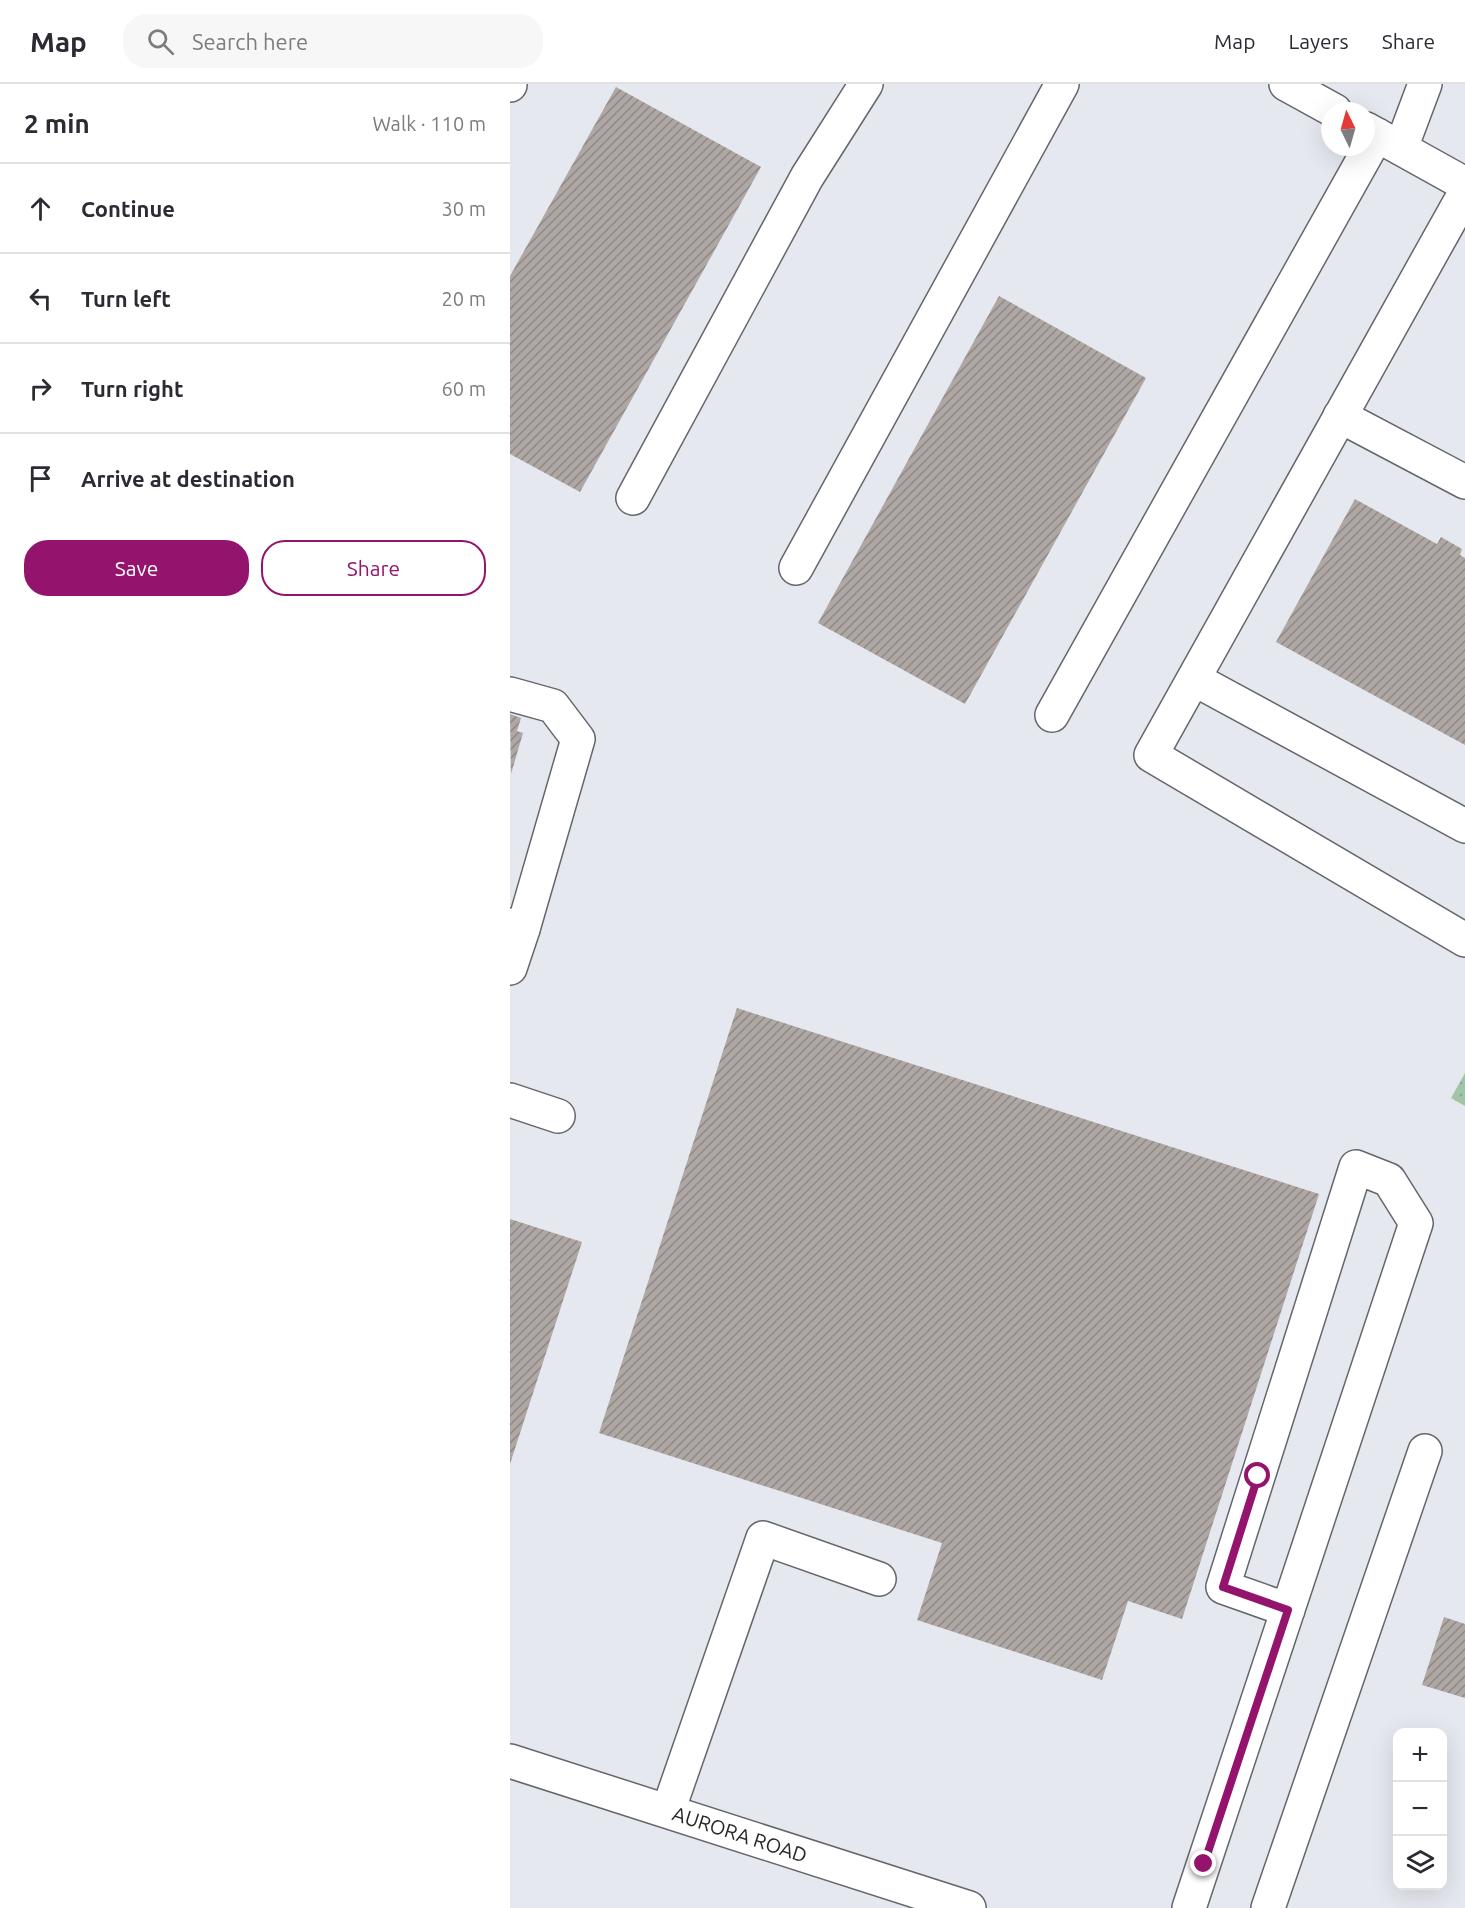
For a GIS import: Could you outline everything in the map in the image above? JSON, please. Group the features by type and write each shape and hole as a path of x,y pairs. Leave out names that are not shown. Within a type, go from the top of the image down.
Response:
{"main road":[{"path":"633,498 807,177 866,84"},
{"path":"796,568 1062,84"},
{"path":"1286,84 1321,103"},
{"path":"1052,715 1381,137 1425,84"},
{"path":"1381,137 1465,183"},
{"path":"1465,193 1151,755 1465,940"},
{"path":"1340,416 1465,482"},
{"path":"1194,679 1465,826"},
{"path":"510,694 553,706 578,739 516,927 510,968"},
{"path":"510,1100 558,1116"},
{"path":"1189,1908 1288,1610 1416,1223 1389,1180 1356,1167 1223,1587 1288,1610"},
{"path":"1268,1908 1425,1451"},
{"path":"668,1811 764,1538 879,1579"},
{"name":"AURORA ROAD","path":"510,1761 969,1908"}],"green space":[{"path":"1465,1073 1465,1106 1451,1098"}],"building":[{"path":"616,87 761,167 580,492 510,454 510,276"},
{"path":"999,296 1146,378 965,704 818,623"},
{"path":"1355,499 1437,544 1441,537 1462,549 1460,555 1465,558 1465,745 1276,642"},
{"path":"510,714 521,718 517,731 523,733 511,774"},
{"path":"737,1008 1319,1194 1182,1619 1128,1601 1102,1680 917,1620 942,1543 599,1433"},
{"path":"510,1219 582,1242 510,1464"},
{"path":"1444,1617 1465,1624 1465,1698 1422,1685"}],"route":[{"path":"1204,1864 1288,1610 1223,1587 1258,1476"}]}
